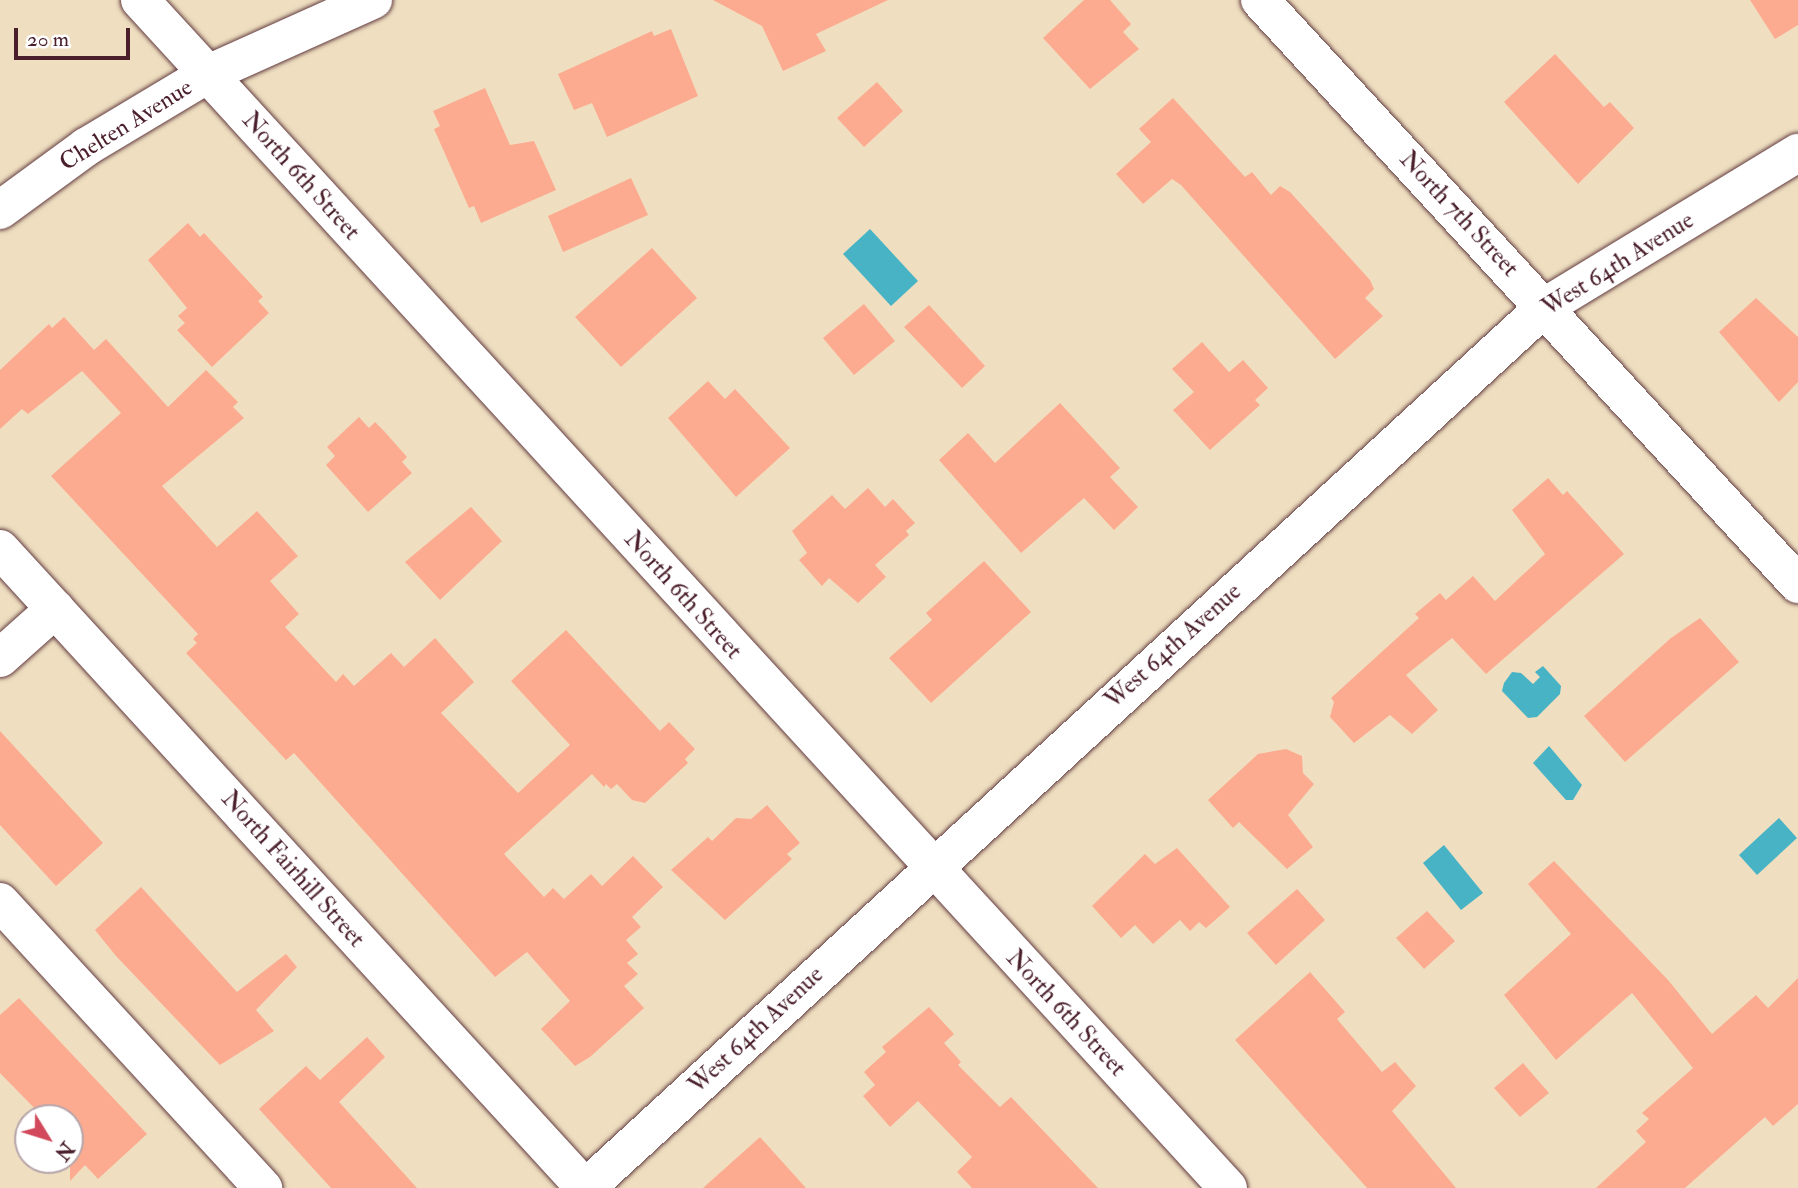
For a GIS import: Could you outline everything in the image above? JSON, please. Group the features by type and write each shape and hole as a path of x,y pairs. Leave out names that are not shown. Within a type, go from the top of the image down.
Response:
{"street":[{"name":"North 6th Street","path":"140,0 1228,1188"},
{"name":"Chelten Avenue","path":"0,210 86,147 208,74 373,0"},
{"name":"North 7th Street","path":"1260,0 1546,306 1798,584"},
{"name":"West 64th Avenue","path":"585,1188 1546,306 1798,153"},
{"name":"North Fairhill Street","path":"0,549 585,1188"},
{"path":"0,658 55,609"},
{"path":"0,902 263,1188"}],"water":[{"path":"870,229 918,281 891,306 843,254"},
{"path":"1543,666 1561,686 1560,694 1537,717 1528,718 1502,691 1504,683 1512,672 1521,673 1533,684 1540,677 1535,672"},
{"path":"1549,746 1582,785 1573,800 1566,800 1533,763"},
{"path":"1779,818 1797,838 1757,875 1739,855"},
{"path":"1444,845 1483,893 1461,910 1423,863"}],"building":[{"path":"713,0 888,0 816,34 826,51 783,71 762,26"},
{"path":"1084,0 1110,0 1131,24 1123,32 1139,49 1090,89 1043,38"},
{"path":"1750,0 1798,0 1798,25 1775,39"},
{"path":"671,29 698,96 607,137 592,103 574,110 558,74 652,31 654,36"},
{"path":"1555,54 1604,107 1610,102 1634,128 1578,184 1504,102"},
{"path":"877,82 903,111 864,147 837,118"},
{"path":"485,88 510,145 534,141 556,190 481,223 474,206 469,208 434,129 440,126 433,111"},
{"path":"1173,98 1245,177 1252,172 1271,195 1280,186 1290,192 1370,280 1374,289 1365,298 1383,316 1335,359 1181,185 1172,179 1143,204 1116,174 1151,142 1139,129"},
{"path":"631,178 648,215 563,252 548,216"},
{"path":"188,223 200,237 204,233 263,297 258,301 269,313 212,367 177,330 185,323 178,316 187,308 148,260"},
{"path":"652,248 697,298 621,367 575,317"},
{"path":"1756,298 1798,337 1798,382 1779,402 1719,332"},
{"path":"864,304 895,341 854,375 823,338"},
{"path":"929,305 985,366 962,388 904,327"},
{"path":"64,317 94,350 106,339 168,407 206,370 238,402 233,407 244,418 162,486 217,547 257,511 298,556 270,581 299,614 285,627 336,682 343,674 354,686 391,653 404,667 435,638 474,682 441,713 518,793 570,745 511,681 566,630 660,731 669,722 695,749 685,759 688,763 645,803 632,800 617,784 611,789 606,784 604,787 592,774 504,854 544,897 553,888 564,899 591,874 602,886 633,856 663,887 632,917 641,927 626,940 638,954 627,963 638,974 624,986 644,1008 590,1057 575,1066 541,1029 570,1001 527,952 495,977 294,753 286,760 186,653 197,643 193,639 198,634 51,476 121,413 82,371 28,414 22,409 0,429 0,370 49,324 52,328"},
{"path":"1202,342 1229,372 1243,360 1268,388 1255,400 1260,405 1210,450 1173,410 1194,392 1172,369"},
{"path":"708,381 725,399 735,389 790,448 736,497 668,418"},
{"path":"1060,403 1120,468 1110,477 1138,507 1114,530 1084,498 1021,553 939,460 968,433 995,463"},
{"path":"359,417 369,428 375,422 384,431 407,457 402,462 412,473 368,512 326,465 335,456 327,447"},
{"path":"1548,478 1563,495 1567,491 1624,554 1486,674 1452,638 1406,675 1438,710 1412,734 1390,715 1354,743 1330,717 1334,702 1331,698 1419,618 1415,614 1440,593 1446,600 1473,576 1495,601 1545,554 1512,510"},
{"path":"868,488 885,507 893,499 915,523 906,531 909,535 875,565 886,577 858,603 829,578 822,586 799,560 807,553 792,531 832,495 845,509"},
{"path":"471,507 502,541 440,600 405,562"},
{"path":"984,561 1031,612 931,703 889,658 932,620 926,613"},
{"path":"1700,618 1739,662 1625,762 1584,716 1671,638"},
{"path":"0,731 103,843 56,886 0,825"},
{"path":"1286,749 1302,756 1303,773 1314,784 1288,815 1313,847 1287,869 1239,822 1233,828 1208,800 1258,754"},
{"path":"767,805 800,843 787,854 792,859 725,920 671,870 708,837 712,841 736,818 751,819"},
{"path":"1177,848 1230,907 1206,928 1199,922 1190,931 1180,920 1153,944 1135,925 1121,938 1092,906 1145,854 1155,864"},
{"path":"1554,861 1668,980 1712,1034 1756,995 1768,1008 1798,978 1798,1104 1773,1126 1765,1117 1685,1188 1596,1188 1646,1142 1636,1131 1649,1119 1642,1113 1693,1068 1632,993 1556,1060 1504,995 1571,934 1528,884"},
{"path":"141,887 237,992 286,954 297,967 256,1010 274,1031 220,1065 116,956 95,930"},
{"path":"1297,889 1325,920 1276,965 1247,933"},
{"path":"1427,911 1455,941 1424,969 1396,938"},
{"path":"1310,972 1345,1012 1337,1019 1382,1072 1395,1062 1416,1086 1392,1111 1456,1188 1367,1188 1235,1040"},
{"path":"19,998 147,1134 98,1179 84,1166 84,1104 30,1104 0,1073 0,1015"},
{"path":"929,1007 954,1034 944,1043 961,1062 958,1065 1000,1107 1011,1097 1098,1188 972,1188 957,1172 972,1157 918,1101 890,1127 863,1096 875,1085 864,1072 886,1052 882,1047"},
{"path":"367,1037 385,1057 339,1102 417,1188 331,1188 259,1109 306,1066 320,1080"},
{"path":"1523,1063 1549,1093 1520,1117 1494,1088"},
{"path":"760,1137 806,1188 703,1188"}]}
